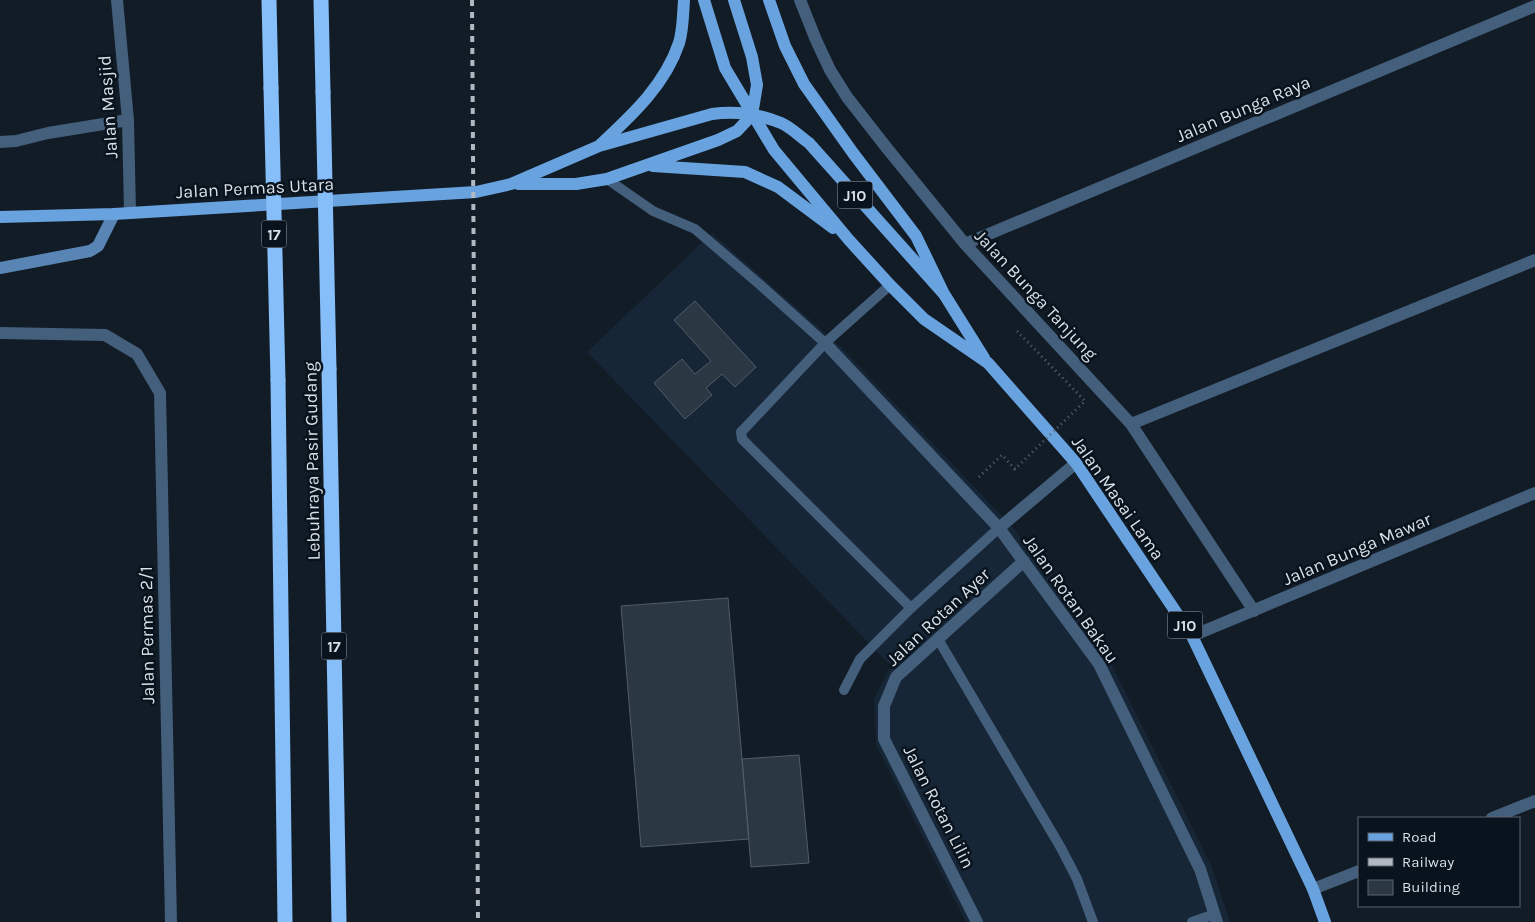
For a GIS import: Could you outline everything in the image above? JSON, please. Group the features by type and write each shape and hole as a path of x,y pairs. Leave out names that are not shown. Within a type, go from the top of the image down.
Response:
{"highway":[{"name":"Lebuhraya Pasir Gudang","path":"269,0 278,380 285,922"},
{"name":"Lebuhraya Pasir Gudang","path":"321,0 339,922"}],"main road":[{"path":"599,146 642,105 664,75 679,42 684,0"},
{"name":"Jalan Masai Lama","path":"704,0 725,68 774,150 849,240 890,285 924,319 988,363 1076,462 1192,636 1313,888 1325,922"},
{"path":"734,0 752,57 757,85 752,115"},
{"path":"769,0 785,46 804,84 916,236 944,294 988,363"},
{"name":"Jalan Permas Utara","path":"0,217 114,214 476,192 511,184 599,146 712,114 727,112 752,115"},
{"name":"Jalan Permas Utara","path":"511,184 576,184 606,179 718,140 737,131 752,115"},
{"name":"J10","path":"752,115 782,123 809,143 944,294"},
{"path":"648,165 745,172 778,187 849,240"}],"street":[{"name":"Jalan Masjid","path":"117,0 128,120 130,213"},
{"name":"Jalan Bunga Tanjung","path":"800,0 830,70 847,97 965,244 1131,424 1254,611"},
{"name":"Jalan Bunga Raya","path":"965,244 1535,6"},
{"path":"0,142 16,141 48,133 128,120"},
{"path":"0,268 90,251 98,246 114,214"},
{"path":"1131,424 1535,260"},
{"name":"Jalan Permas 2/1","path":"0,333 105,335 138,354 160,393 171,922"},
{"name":"Jalan Rotan Bakau","path":"825,343 999,528 1099,664 1200,869 1216,918"},
{"path":"999,528 1076,462"},
{"name":"Jalan Bunga Mawar","path":"1192,636 1535,493"},
{"name":"Jalan Rotan Ayer","path":"884,706 896,677 1024,561"},
{"name":"Jalan Rotan Lilin","path":"884,706 884,740 977,922"},
{"path":"1495,817 1535,801"},
{"path":"1313,888 1358,871"}],"lane":[{"path":"606,179 653,211 695,229 825,343"},
{"path":"890,285 825,343 745,428 742,432 742,439 911,608"},
{"path":"844,690 860,659 911,608 999,528"},
{"path":"938,639 1077,879 1093,922"},
{"path":"1192,922 1216,918"}],"path":[{"path":"979,477 1002,455 1015,469 1085,401 1015,329"}],"shaded area":[{"path":"712,233 841,347 1016,531 1110,661 1211,865 1230,922 966,922 876,745 874,699 891,666 587,352"}],"building":[{"path":"695,301 756,367 735,387 722,374 706,388 712,395 685,419 654,383 682,359 695,374 711,361 674,320"},
{"path":"728,598 749,839 641,847 621,606"},
{"path":"799,755 809,863 751,867 742,759"}],"railway":[{"path":"472,0 478,922"}]}
